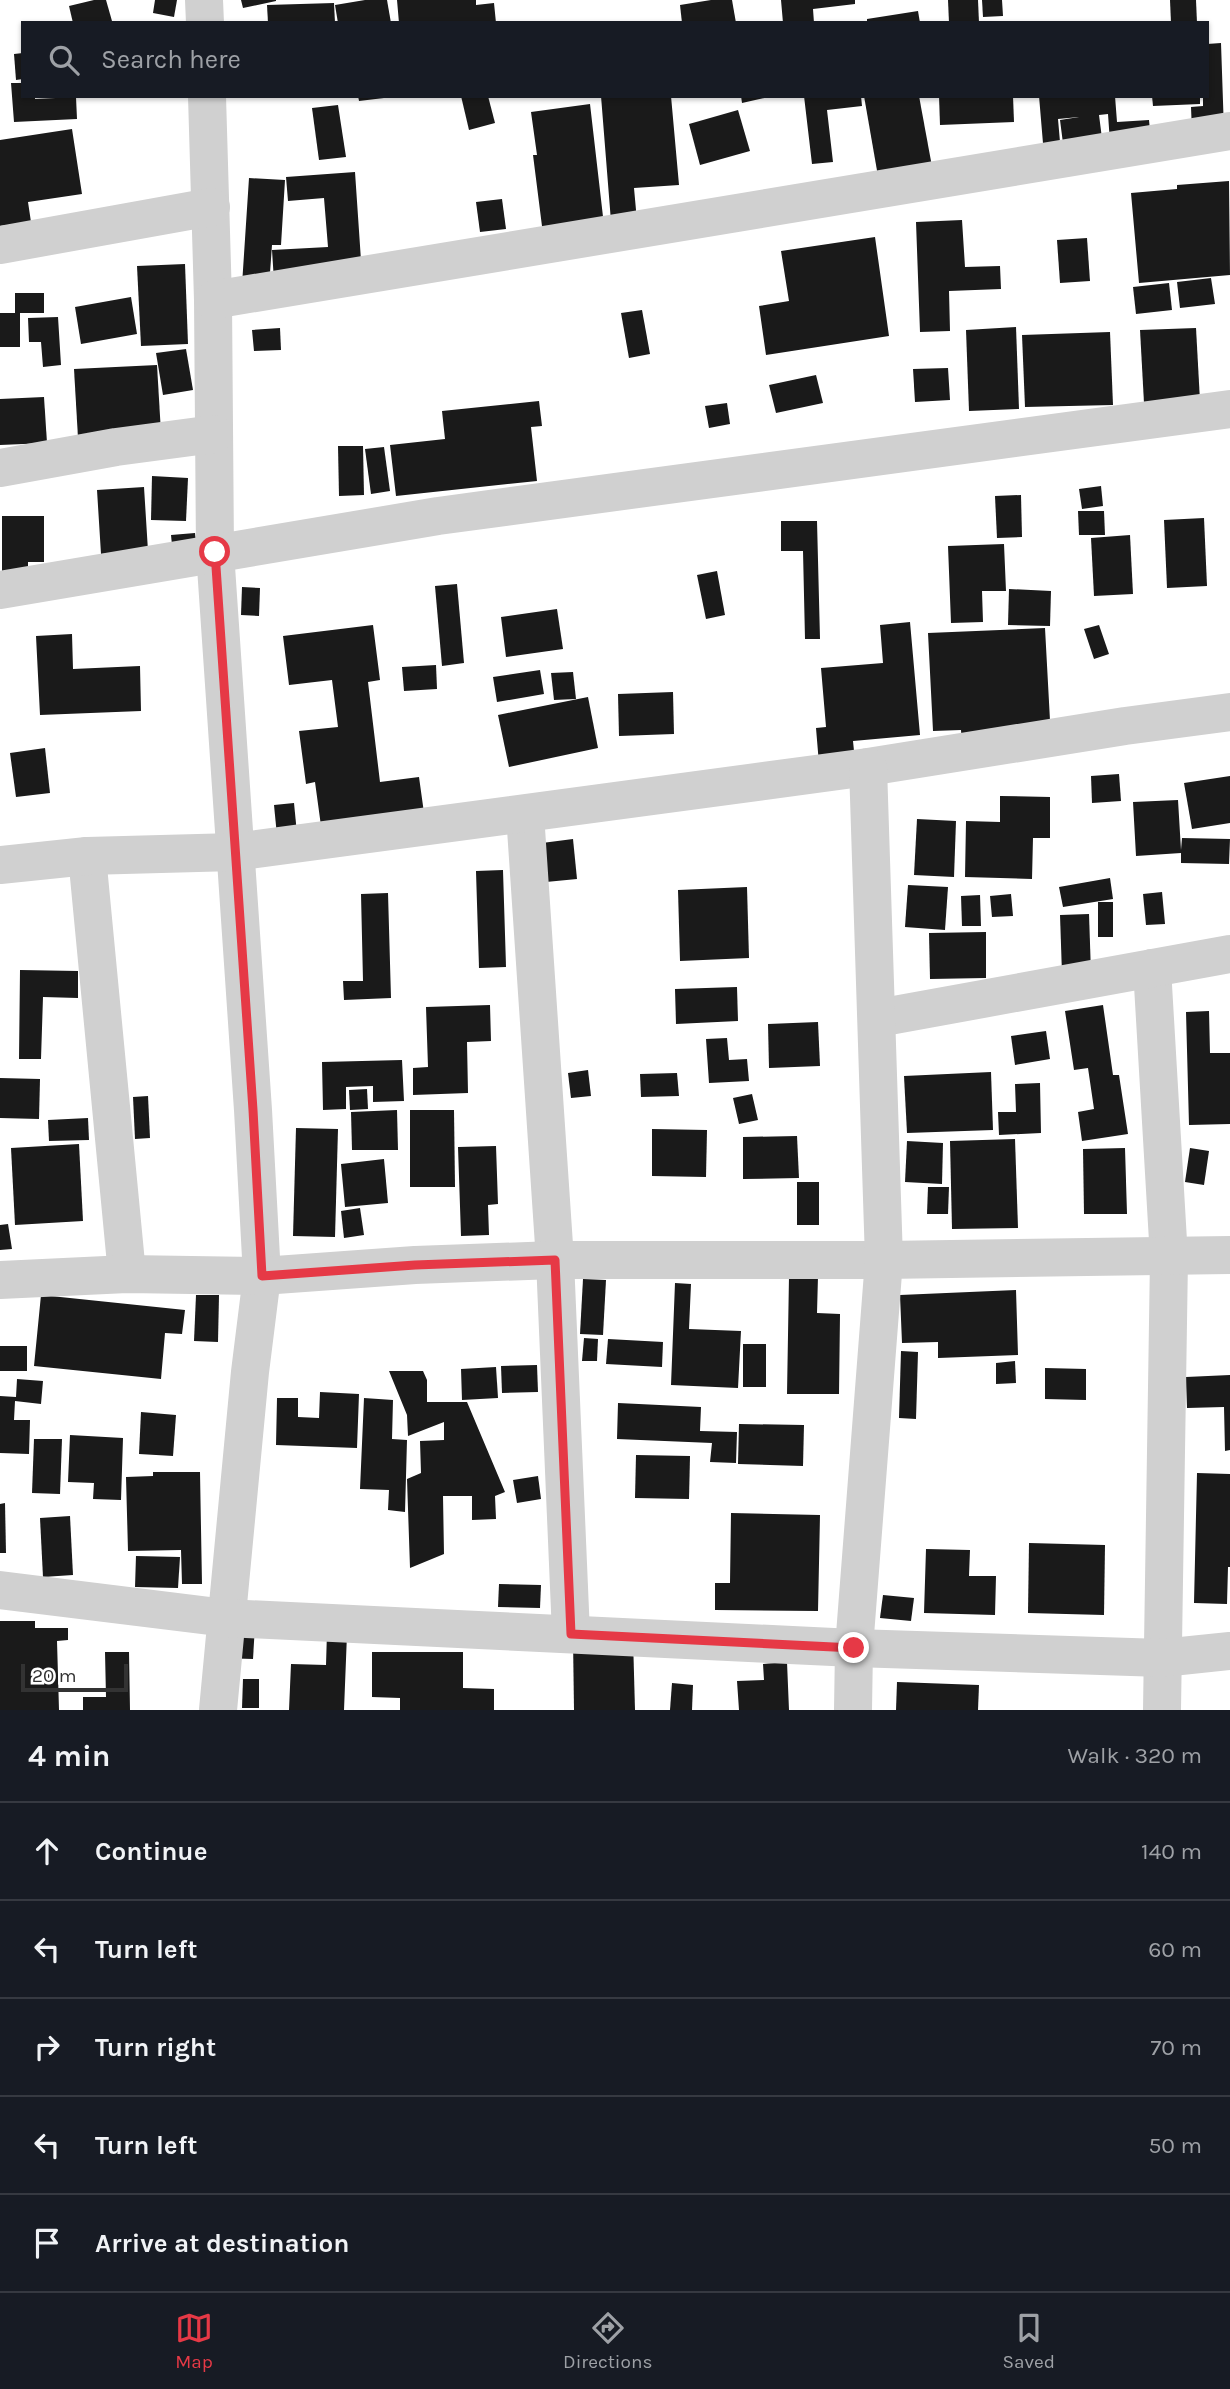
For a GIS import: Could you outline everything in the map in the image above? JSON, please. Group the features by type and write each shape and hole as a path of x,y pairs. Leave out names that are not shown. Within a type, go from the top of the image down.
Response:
{"street":[{"path":"204,0 205,21"},
{"path":"207,98 213,300 215,552 262,1276 250,1372 218,1710"},
{"path":"213,300 1230,131"},
{"path":"0,246 211,207"},
{"path":"0,590 438,516 1230,410"},
{"path":"0,468 116,447 214,434"},
{"path":"0,865 88,856 235,852 869,767 1230,712"},
{"path":"853,1710 854,1648 884,1260 869,767"},
{"path":"525,814 555,1260 571,1634"},
{"path":"88,856 127,1274"},
{"path":"878,1018 1230,954"},
{"path":"1152,968 1169,1258 1162,1710"},
{"path":"0,1280 127,1274 262,1276 415,1265 555,1260 1169,1258 1230,1255"},
{"path":"0,1590 226,1618 854,1648 1162,1658 1230,1651"}],"building":[{"path":"106,0 112,21 73,21 69,6"},
{"path":"155,0 177,0 174,17 153,13"},
{"path":"241,0 276,0 276,1 243,8"},
{"path":"365,0 387,0 391,21 338,21 335,5"},
{"path":"397,0 476,0 476,5 494,3 496,21 399,21"},
{"path":"732,0 736,21 682,21 680,5"},
{"path":"781,0 855,0 855,4 813,9 814,21 783,21"},
{"path":"948,0 978,0 979,21 949,21"},
{"path":"982,0 1002,0 1003,16 983,17"},
{"path":"1170,0 1196,0 1197,21 1171,21"},
{"path":"334,3 335,21 268,21 267,5"},
{"path":"918,11 920,21 867,21"},
{"path":"1221,43 1224,131 1192,132 1191,107 1203,106 1203,98 1209,98 1209,44"},
{"path":"21,53 21,79 16,80 14,54"},
{"path":"11,83 21,83 21,98 76,98 77,119 14,122"},
{"path":"358,98 384,98 359,101"},
{"path":"461,98 489,98 495,123 469,130"},
{"path":"601,98 671,98 679,185 634,188 638,232 612,234"},
{"path":"741,98 764,98 742,103"},
{"path":"804,98 861,98 862,106 827,110 833,162 812,164"},
{"path":"864,98 919,98 933,172 879,182"},
{"path":"939,98 1013,98 1014,122 940,125"},
{"path":"1039,98 1115,98 1117,122 1149,120 1152,153 1111,157 1108,114 1099,115 1104,154 1065,159 1060,120 1079,117 1058,119 1062,165 1045,167"},
{"path":"1152,98 1200,98 1200,104 1153,106"},
{"path":"590,104 605,234 544,242 533,155 537,155 531,112"},
{"path":"338,105 346,157 319,160 312,108"},
{"path":"738,110 750,151 700,165 689,124"},
{"path":"72,129 82,194 28,202 31,222 0,226 0,140"},
{"path":"355,172 362,275 274,281 272,250 328,247 324,198 288,201 286,177"},
{"path":"249,178 285,180 281,245 272,245 269,287 242,285"},
{"path":"1229,181 1230,275 1139,283 1131,193 1177,189 1177,185"},
{"path":"502,199 506,229 480,232 476,202"},
{"path":"962,220 965,267 1000,266 1001,289 949,291 950,331 920,332 916,222"},
{"path":"875,237 889,336 766,355 759,306 789,301 781,251"},
{"path":"1087,238 1090,281 1060,283 1057,240"},
{"path":"185,264 188,344 141,346 137,266"},
{"path":"1211,278 1215,304 1180,308 1177,282"},
{"path":"1169,283 1172,310 1136,314 1133,287"},
{"path":"15,293 44,293 44,313 20,313 20,347 0,347 0,313 15,313"},
{"path":"131,297 137,334 81,344 75,307"},
{"path":"642,310 650,354 629,358 621,313"},
{"path":"58,317 61,365 43,367 41,342 29,342 28,318"},
{"path":"1016,327 1019,409 969,411 966,330"},
{"path":"280,328 281,350 254,351 252,330"},
{"path":"1196,328 1200,401 1144,403 1140,330"},
{"path":"1110,332 1113,405 1025,407 1022,335"},
{"path":"186,349 193,390 163,395 156,353"},
{"path":"157,365 161,433 78,438 74,369"},
{"path":"948,368 950,400 915,402 913,369"},
{"path":"816,375 823,403 776,413 769,385"},
{"path":"44,397 47,443 0,445 0,399"},
{"path":"539,401 542,426 531,427 537,481 396,496 390,445 445,439 442,411"},
{"path":"727,403 730,424 709,428 705,406"},
{"path":"338,446 363,446 364,495 339,496"},
{"path":"384,447 390,491 371,494 365,449"},
{"path":"152,476 188,478 186,521 151,520"},
{"path":"1101,486 1103,506 1082,509 1079,489"},
{"path":"144,487 148,551 101,554 97,490"},
{"path":"1021,495 1022,537 997,538 995,496"},
{"path":"1078,511 1104,511 1105,535 1079,535"},
{"path":"2,516 44,516 44,562 28,562 28,587 2,587"},
{"path":"1204,518 1207,586 1167,588 1164,520"},
{"path":"781,521 817,521 820,639 805,639 803,551 781,551"},
{"path":"195,533 198,562 174,565 171,535"},
{"path":"1130,535 1133,594 1094,596 1091,538"},
{"path":"1004,544 1006,591 982,591 983,622 951,623 948,546"},
{"path":"717,571 725,615 706,619 697,575"},
{"path":"457,584 464,663 442,666 435,586"},
{"path":"242,587 260,588 259,616 241,615"},
{"path":"1009,589 1051,591 1050,626 1008,625"},
{"path":"557,609 563,649 506,657 501,617"},
{"path":"910,622 920,735 853,741 855,761 819,764 816,728 826,727 821,668 883,663 880,625"},
{"path":"373,625 380,680 368,682 380,782 419,777 424,813 321,826 315,782 306,784 299,731 338,727 332,680 289,685 283,636"},
{"path":"1099,625 1109,654 1094,659 1084,629"},
{"path":"1045,628 1051,739 962,745 961,730 933,731 928,633"},
{"path":"72,634 73,669 140,666 141,711 40,715 36,636"},
{"path":"436,665 437,689 404,691 402,667"},
{"path":"540,670 544,694 497,702 493,677"},
{"path":"573,672 576,699 554,700 551,673"},
{"path":"673,692 674,734 619,736 618,694"},
{"path":"588,697 598,748 509,767 498,715"},
{"path":"45,748 50,793 16,797 10,753"},
{"path":"1119,774 1121,801 1092,803 1091,776"},
{"path":"1230,776 1230,823 1192,829 1184,783"},
{"path":"1000,796 1050,797 1050,838 1033,838 1032,879 965,877 966,821 1000,822"},
{"path":"1178,800 1181,850 1182,838 1230,839 1229,864 1181,863 1181,853 1136,856 1133,802"},
{"path":"294,803 298,844 278,846 274,805"},
{"path":"917,819 956,821 954,877 914,875"},
{"path":"573,839 577,879 546,882 542,843"},
{"path":"503,870 506,967 479,968 476,871"},
{"path":"1110,878 1113,899 1063,907 1059,887"},
{"path":"908,885 948,887 945,930 905,927"},
{"path":"747,887 749,958 680,961 678,890"},
{"path":"1162,892 1165,924 1146,925 1143,894"},
{"path":"388,893 391,998 344,1000 343,981 363,981 361,894"},
{"path":"1011,894 1013,916 992,917 990,896"},
{"path":"980,895 981,926 962,926 961,896"},
{"path":"1098,902 1113,902 1113,937 1098,937"},
{"path":"1089,914 1091,973 1062,974 1060,915"},
{"path":"986,932 986,978 930,979 929,933"},
{"path":"20,970 78,971 78,998 43,997 41,1059 19,1059"},
{"path":"737,987 738,1021 676,1024 675,989"},
{"path":"490,1005 491,1041 467,1042 468,1093 413,1095 413,1068 428,1067 426,1007"},
{"path":"1103,1005 1113,1075 1119,1075 1128,1134 1082,1141 1078,1112 1094,1109 1088,1068 1074,1070 1065,1011"},
{"path":"1209,1011 1210,1053 1230,1053 1230,1124 1189,1125 1186,1012"},
{"path":"818,1022 820,1066 769,1068 768,1024"},
{"path":"1046,1031 1050,1059 1015,1065 1011,1036"},
{"path":"727,1038 729,1060 747,1059 749,1081 709,1083 706,1039"},
{"path":"402,1060 404,1101 373,1102 373,1086 346,1087 346,1109 323,1110 322,1062"},
{"path":"588,1070 591,1096 571,1098 568,1073"},
{"path":"991,1072 993,1130 907,1133 904,1076"},
{"path":"677,1073 679,1096 641,1097 640,1074"},
{"path":"0,1078 40,1079 39,1119 0,1118"},
{"path":"1040,1083 1041,1133 999,1135 998,1112 1016,1112 1015,1084"},
{"path":"367,1089 368,1109 350,1110 349,1090"},
{"path":"752,1094 758,1120 739,1124 733,1098"},
{"path":"148,1096 150,1138 135,1139 133,1097"},
{"path":"397,1110 398,1150 352,1150 351,1112"},
{"path":"410,1110 454,1110 455,1187 410,1187"},
{"path":"88,1118 89,1140 49,1141 48,1120"},
{"path":"296,1128 338,1129 335,1237 293,1236"},
{"path":"652,1129 707,1130 706,1177 652,1176"},
{"path":"797,1136 799,1178 743,1179 743,1137"},
{"path":"1015,1139 1018,1228 952,1229 950,1141"},
{"path":"907,1141 943,1143 942,1184 905,1182"},
{"path":"79,1144 83,1221 15,1225 11,1148"},
{"path":"496,1146 498,1204 488,1205 489,1235 461,1236 458,1147"},
{"path":"1125,1148 1127,1214 1084,1214 1083,1149"},
{"path":"1190,1148 1209,1151 1204,1185 1185,1182"},
{"path":"384,1159 388,1203 345,1207 341,1164"},
{"path":"797,1182 819,1182 819,1225 797,1225"},
{"path":"928,1187 949,1187 948,1214 927,1214"},
{"path":"360,1208 364,1235 344,1238 341,1211"},
{"path":"8,1224 12,1249 0,1250 0,1225"},
{"path":"789,1276 818,1276 817,1313 840,1314 839,1394 787,1394"},
{"path":"583,1279 606,1280 603,1335 580,1334"},
{"path":"675,1283 691,1284 689,1329 741,1331 738,1388 671,1385"},
{"path":"1016,1290 1018,1355 938,1358 938,1342 902,1343 900,1295"},
{"path":"41,1295 185,1310 182,1334 165,1333 161,1379 34,1366"},
{"path":"196,1295 219,1295 218,1342 194,1341"},
{"path":"584,1338 598,1339 597,1361 582,1361"},
{"path":"608,1339 663,1342 662,1367 606,1364"},
{"path":"743,1344 766,1344 766,1387 743,1387"},
{"path":"0,1346 27,1346 27,1371 0,1371"},
{"path":"901,1351 918,1352 916,1419 899,1418"},
{"path":"1015,1361 1016,1383 996,1384 996,1363"},
{"path":"537,1365 538,1392 502,1393 501,1366"},
{"path":"496,1367 498,1398 462,1400 461,1369"},
{"path":"1045,1368 1086,1369 1086,1400 1045,1399"},
{"path":"389,1371 423,1371 427,1380 427,1402 467,1402 505,1492 495,1496 496,1519 472,1520 472,1496 443,1496 444,1554 410,1568 407,1479 421,1473 420,1441 444,1440 444,1422 408,1436 407,1415"},
{"path":"1230,1375 1230,1450 1225,1451 1224,1407 1187,1408 1186,1377"},
{"path":"17,1379 43,1381 41,1404 15,1401 14,1420 30,1420 29,1454 0,1453 0,1396 16,1397"},
{"path":"320,1392 359,1394 357,1448 276,1445 277,1398 298,1398 298,1417 319,1418"},
{"path":"364,1398 393,1400 392,1439 407,1440 405,1512 388,1510 389,1490 360,1489"},
{"path":"618,1403 701,1407 700,1431 737,1432 736,1463 710,1462 712,1443 617,1439"},
{"path":"141,1412 176,1415 173,1456 139,1454"},
{"path":"739,1424 804,1425 803,1466 738,1464"},
{"path":"70,1435 123,1438 121,1500 93,1499 94,1483 68,1482"},
{"path":"34,1439 62,1439 60,1494 32,1493"},
{"path":"636,1455 690,1456 689,1499 635,1498"},
{"path":"153,1472 200,1472 202,1584 182,1584 181,1550 128,1551 126,1477 153,1476"},
{"path":"1197,1473 1230,1474 1230,1567 1227,1604 1194,1603"},
{"path":"538,1476 541,1499 517,1503 513,1480"},
{"path":"5,1503 6,1553 0,1553 0,1504"},
{"path":"731,1513 820,1515 818,1611 715,1610 715,1583 730,1583"},
{"path":"70,1516 73,1575 43,1577 40,1518"},
{"path":"1029,1543 1105,1545 1104,1615 1028,1613"},
{"path":"926,1549 970,1550 969,1576 996,1576 995,1615 924,1613"},
{"path":"136,1556 180,1557 178,1588 135,1587"},
{"path":"499,1584 541,1585 540,1608 498,1607"},
{"path":"883,1595 914,1598 911,1621 880,1618"},
{"path":"0,1621 35,1621 35,1628 68,1628 68,1640 57,1641 59,1710 0,1710"},
{"path":"255,1625 253,1659 220,1658"},
{"path":"327,1632 347,1634 344,1710 289,1710 291,1664 326,1665"},
{"path":"633,1638 635,1710 574,1710 573,1639"},
{"path":"105,1652 129,1652 130,1710 83,1710 83,1697 106,1697"},
{"path":"372,1652 463,1652 463,1688 494,1689 494,1710 400,1710 400,1698 372,1697"},
{"path":"787,1662 789,1710 739,1710 737,1681 764,1680 763,1664"},
{"path":"243,1679 259,1679 259,1708 242,1708"},
{"path":"897,1682 979,1685 978,1710 896,1710"},
{"path":"672,1683 693,1685 692,1710 670,1710"}],"route":[{"path":"215,552 262,1276 415,1265 555,1260 571,1634 854,1648"}]}
